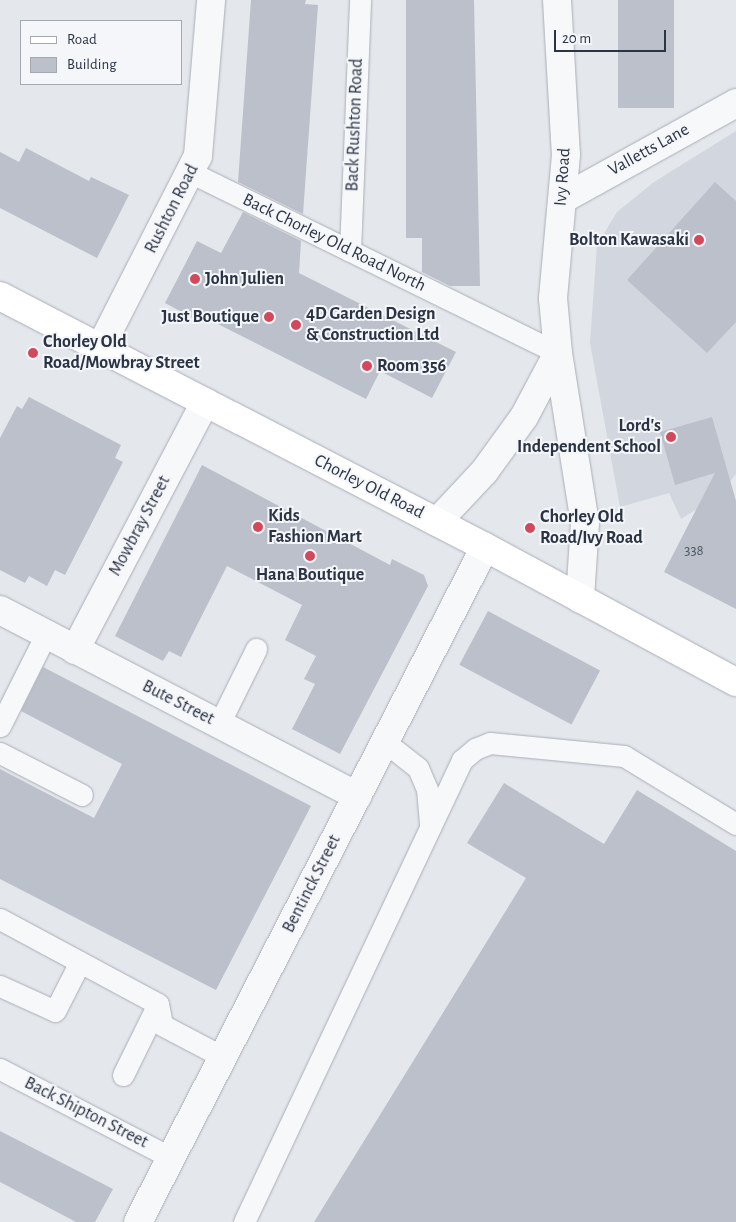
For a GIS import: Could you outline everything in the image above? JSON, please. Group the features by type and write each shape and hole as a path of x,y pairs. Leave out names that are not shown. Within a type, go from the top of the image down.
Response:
{"main road":[{"name":"Chorley Old Road","path":"0,296 485,546 736,682"}],"street":[{"name":"Ivy Road","path":"557,0 566,147 563,199 553,276 558,354 585,523 580,599"},
{"name":"Rushton Road","path":"100,348 192,174 201,136 203,3"},
{"name":"Valletts Lane","path":"563,199 736,103"},
{"path":"438,522 484,472 524,416 558,354"},
{"name":"Mowbray Street","path":"75,650 205,402"},
{"name":"Bentinck Street","path":"138,1222 485,546"},
{"name":"Bute Street","path":"2,617 46,634 357,796"}],"lane":[{"name":"Back Rushton Road","path":"350,251 360,0"},
{"name":"Back Chorley Old Road North","path":"192,174 558,354"},
{"path":"0,726 46,634"},
{"path":"219,724 256,649"},
{"path":"385,742 418,768 427,789 430,828"},
{"path":"244,1222 462,760 475,749 490,743 624,756 736,824"},
{"path":"0,753 82,795"},
{"path":"0,919 158,1004"},
{"path":"0,986 55,1011 80,962"},
{"path":"158,1004 162,1025 223,1057"},
{"path":"123,1075 158,1004"},
{"name":"Back Shipton Street","path":"0,1069 172,1158"}],"shaded area":[{"path":"736,131 736,474 718,496 681,519 669,493 620,507 590,343 597,245 617,212 654,182"}],"building":[{"path":"251,0 306,0 305,4 318,5 303,214 238,182"},
{"path":"406,0 474,0 480,286 450,286 422,272 422,238 406,238"},
{"path":"618,0 674,0 674,108 618,108"},
{"path":"26,148 89,181 91,177 129,195 97,258 0,208 0,152 19,162"},
{"name":"Bolton Kawasaki","path":"715,182 736,201 736,322 707,353 627,280"},
{"path":"243,212 301,241 299,273 456,352 432,398 380,371 366,399 196,313 193,318 165,303 197,241 221,253"},
{"path":"29,397 121,445 115,458 123,462 65,575 55,570 47,586 29,576 25,583 0,570 0,438 17,406 22,409"},
{"path":"712,417 736,501 736,609 664,572 715,473 675,485 660,432"},
{"path":"202,465 390,565 392,559 424,575 428,586 340,754 292,729 315,684 304,679 316,656 285,640 302,605 227,566 181,657 169,651 163,661 115,636"},
{"path":"488,611 600,671 571,724 459,665"},
{"path":"43,667 311,806 216,990 0,879 0,769 94,818 122,764 21,711"},
{"path":"504,783 604,844 637,790 736,851 736,1222 314,1222 526,878 467,843"},
{"path":"0,1131 113,1189 95,1222 76,1222 0,1182"}],"place":[{"name":"Bolton Kawasaki","path":"699,240"},
{"name":"John Julien","path":"195,279"},
{"name":"Just Boutique","path":"269,317"},
{"name":"4D Garden Design & Construction Ltd","path":"296,325"},
{"name":"Chorley Old Road/Mowbray Street","path":"33,353"},
{"name":"Room 356","path":"367,366"},
{"name":"Lord's Independent School","path":"671,437"},
{"name":"Kids Fashion Mart","path":"258,527"},
{"name":"Chorley Old Road/Ivy Road","path":"530,528"},
{"name":"Hana Boutique","path":"310,556"}]}
